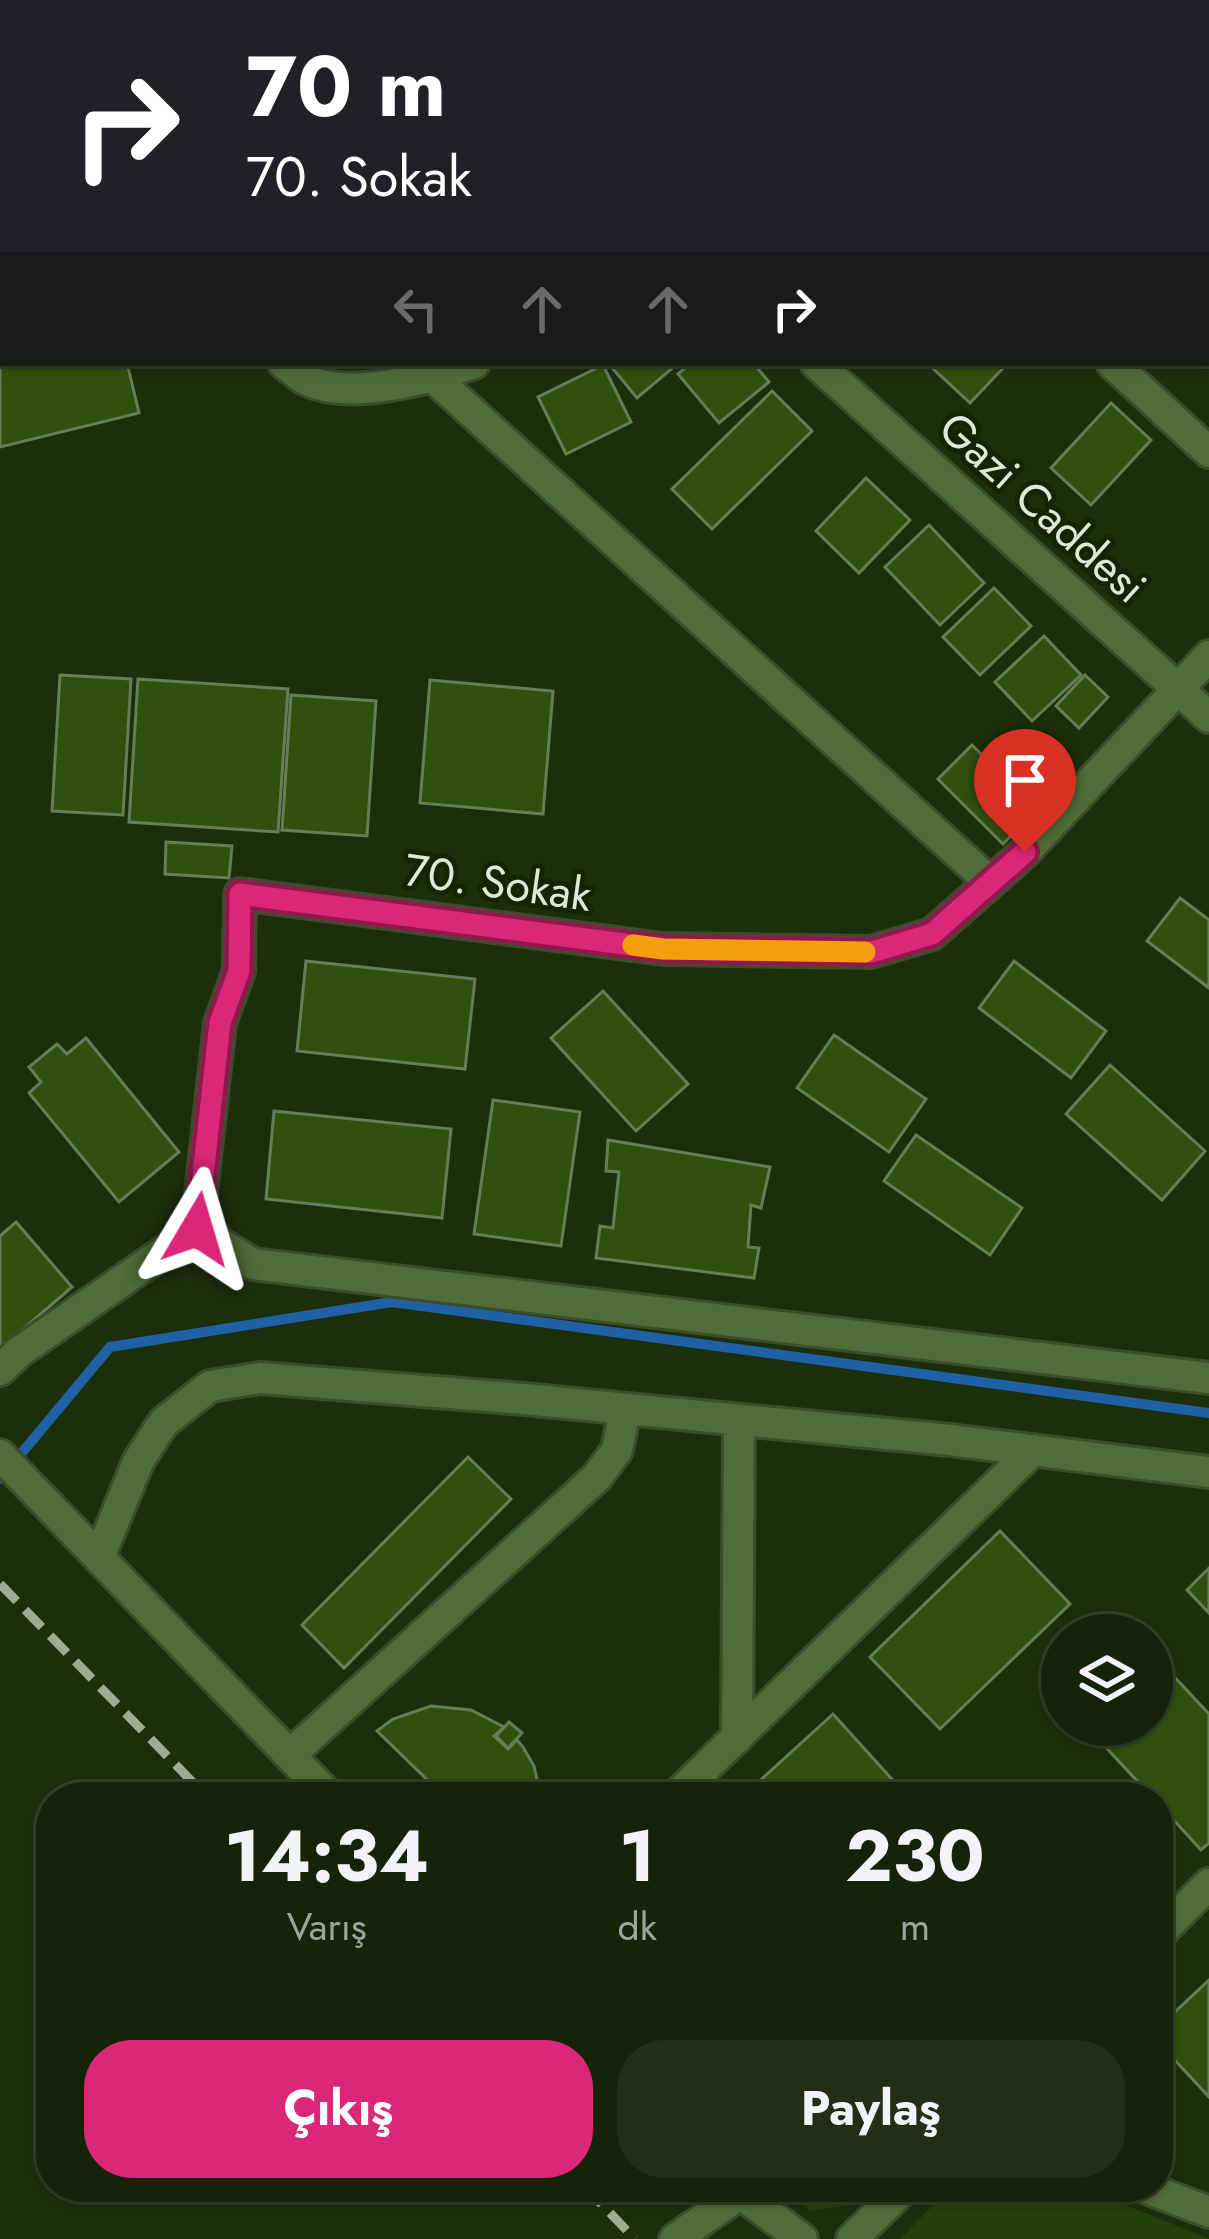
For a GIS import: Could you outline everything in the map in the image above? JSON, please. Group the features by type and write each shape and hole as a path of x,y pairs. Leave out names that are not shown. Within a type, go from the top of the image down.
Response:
{"street":[{"path":"288,366 308,380 338,387 433,377 465,366"},
{"name":"Gazi Caddesi","path":"820,366 1209,717"},
{"path":"1115,366 1209,452"},
{"path":"433,377 990,882"},
{"name":"70. Sokak","path":"197,1229 220,1023 239,971 240,894 663,949 872,952 932,934 1025,852 1209,656"},
{"path":"0,1370 197,1229 253,1264 1209,1378"},
{"path":"100,1556 138,1462 163,1423 210,1386 260,1378 739,1420 1209,1472"},
{"path":"290,1755 597,1477 617,1450 625,1409"},
{"path":"737,1738 739,1420"},
{"path":"691,1782 1034,1450"},
{"path":"0,1455 316,1782"},
{"path":"1173,1920 1209,1884"},
{"path":"1173,2198 1209,2212"},
{"path":"675,2239 721,2202"},
{"path":"752,2202 802,2239"},
{"path":"852,2239 890,2202"}],"green space":[{"path":"801,2202 860,2202 858,2204 810,2211"},
{"path":"936,2202 1118,2202 1209,2239 900,2239"}],"building":[{"path":"128,366 139,413 0,447 0,368"},
{"path":"603,366 631,422 566,454 538,397"},
{"path":"611,366 675,366 637,398"},
{"path":"687,366 756,366 769,382 719,423 678,374"},
{"path":"930,366 1005,366 970,403"},
{"path":"772,391 812,431 712,529 672,489"},
{"path":"1111,403 1151,440 1091,505 1051,468"},
{"path":"866,478 910,520 859,573 816,531"},
{"path":"929,525 984,583 940,625 885,567"},
{"path":"994,588 1031,626 980,675 943,637"},
{"path":"1044,636 1081,675 1032,721 995,682"},
{"path":"60,675 131,679 123,815 52,811"},
{"path":"1085,675 1108,697 1079,728 1056,706"},
{"path":"138,679 288,689 278,832 129,822"},
{"path":"430,680 553,691 543,814 420,803"},
{"path":"291,695 376,701 367,836 282,830"},
{"path":"972,745 1037,809 1003,844 938,779"},
{"path":"166,842 232,846 229,878 165,874"},
{"path":"1180,898 1209,920 1209,988 1147,941"},
{"path":"306,961 475,979 465,1069 297,1051"},
{"path":"1014,961 1106,1031 1071,1078 979,1008"},
{"path":"603,991 688,1084 636,1131 551,1038"},
{"path":"834,1035 926,1099 889,1152 797,1088"},
{"path":"86,1038 179,1152 119,1202 29,1093 41,1082 29,1067 57,1044 67,1054"},
{"path":"1110,1065 1205,1151 1162,1200 1066,1114"},
{"path":"493,1100 580,1112 561,1246 474,1234"},
{"path":"274,1111 451,1129 442,1218 266,1199"},
{"path":"916,1135 1022,1208 990,1255 884,1181"},
{"path":"608,1140 770,1167 761,1208 751,1205 748,1247 759,1248 754,1278 596,1258 600,1226 613,1228 619,1172 606,1171"},
{"path":"16,1222 72,1287 0,1349 0,1236"},
{"path":"468,1457 511,1499 344,1668 302,1625"},
{"path":"1000,1531 1070,1604 1060,1614 1041,1614 1041,1632 940,1729 870,1657"},
{"path":"1209,1568 1209,1613 1187,1590"},
{"path":"1173,1675 1209,1714 1209,1843 1201,1850 1173,1819 1173,1782 1138,1782 1105,1746 1173,1746"},
{"path":"431,1706 471,1710 504,1727 494,1736 508,1749 517,1740 534,1766 538,1782 430,1782 377,1731 393,1719"},
{"path":"833,1714 894,1782 758,1782"},
{"path":"509,1722 522,1733 508,1748 496,1736"},
{"path":"1209,1980 1209,2097 1173,2058 1173,2014"}],"waterway":[{"path":"0,1479 110,1347 392,1302 1209,1413"}],"railway":[{"path":"0,1584 192,1782"},
{"path":"599,2202 635,2239"}],"slow traffic":[{"path":"633,945 865,952"}],"route":[{"path":"197,1229 220,1023 239,971 240,894 663,949 872,952 932,934 1025,852"}]}
